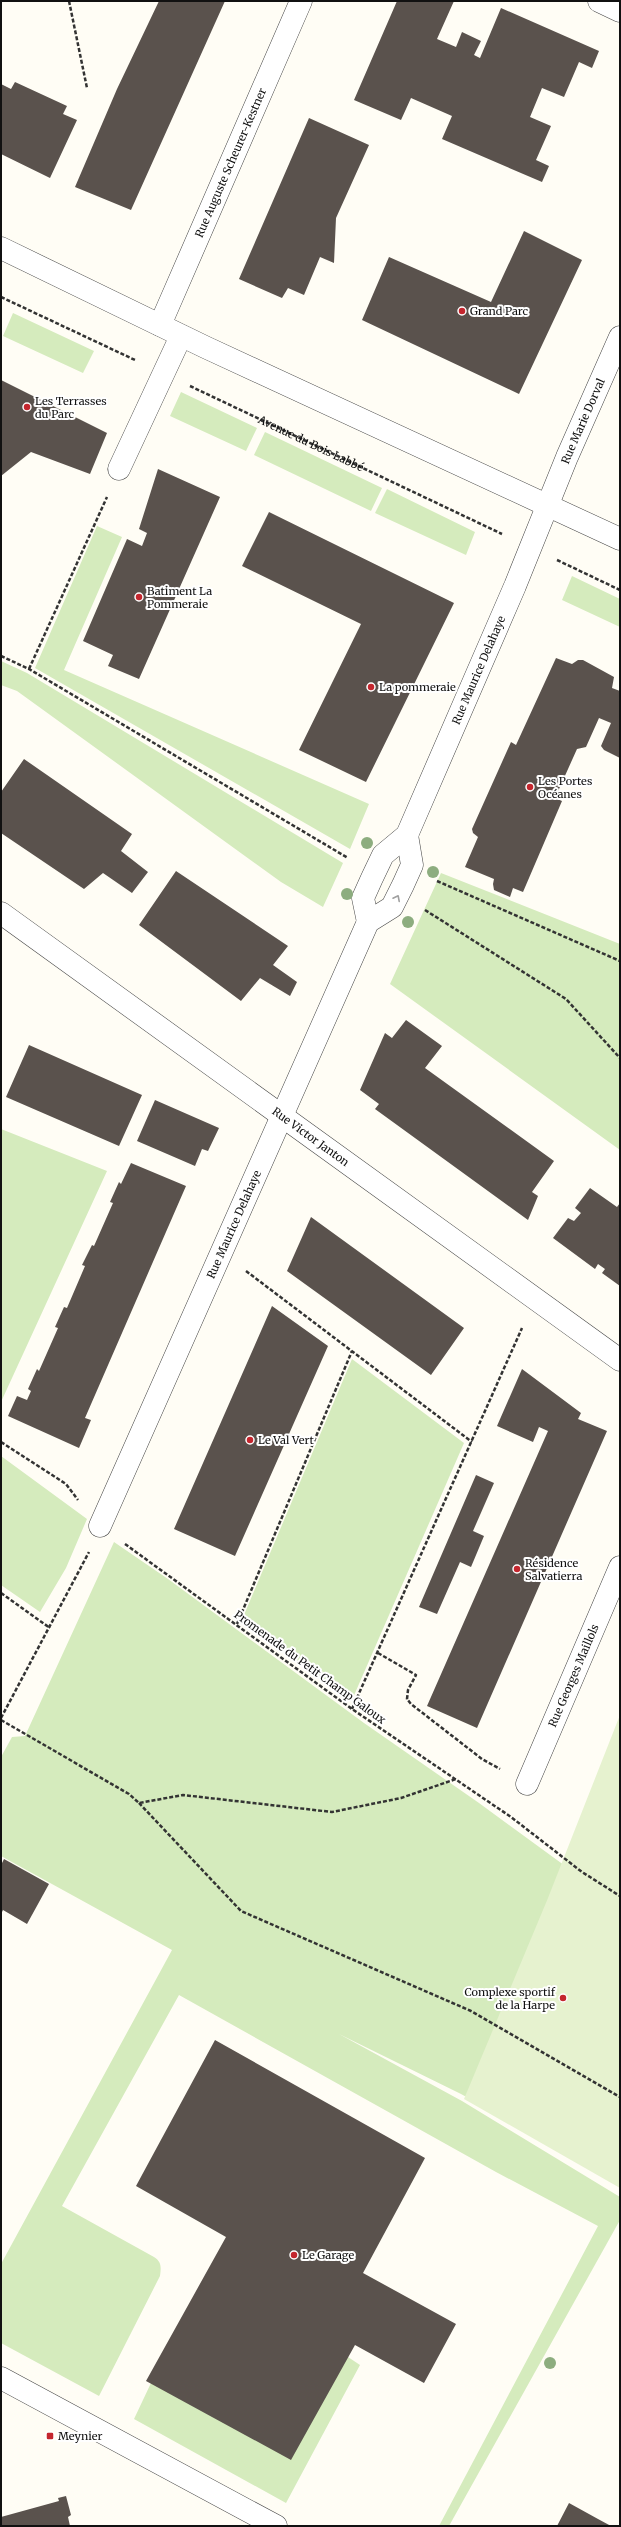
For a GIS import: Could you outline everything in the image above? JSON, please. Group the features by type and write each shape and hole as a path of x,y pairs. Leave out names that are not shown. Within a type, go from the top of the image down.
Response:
{"street":[{"name":"Rue Auguste Scheurer-Kestner","path":"160,325 301,1"},
{"path":"598,1 620,11"},
{"path":"1,248 181,336 620,539"},
{"path":"119,469 181,336"},
{"name":"Rue Marie Dorval","path":"548,505 620,337"},
{"name":"Rue Maurice Delahaye","path":"100,1526 368,922 363,898 383,855 406,835 531,549 548,505"},
{"path":"368,922 392,907 412,865 406,835"},
{"name":"Rue Victor Janton","path":"1,913 282,1114 620,1360"},
{"name":"Rue Georges Maillols","path":"528,1784 620,1567"},
{"path":"1,2378 276,2526"}],"path":[{"path":"69,1 87,88"},
{"name":"Avenue du Bois Labbé","path":"1,297 620,590"},
{"path":"29,669 119,469"},
{"path":"1,656 29,669 344,855 372,878"},
{"path":"430,878 620,961"},
{"path":"399,894 566,999 620,1057"},
{"path":"219,1257 240,1266 472,1442"},
{"path":"352,1709 535,1298"},
{"path":"237,1624 352,1352"},
{"name":"Promenade du Petit Champ Galoux","path":"1,1442 66,1484 100,1526 237,1624 352,1709 456,1779 510,1817 582,1872 620,1896"},
{"path":"100,1526 79,1574 1,1719 128,1794 139,1803 242,1911 471,2011 620,2097"},
{"path":"1,1593 50,1628"},
{"path":"378,1653 416,1675 408,1690 407,1699 411,1704 482,1759 528,1784"},
{"path":"139,1803 183,1795 332,1812 401,1798 456,1779"}],"green space":[{"path":"13,313 94,351 83,373 3,336"},
{"path":"181,392 257,428 246,451 170,416"},
{"path":"265,432 382,488 371,511 254,455"},
{"path":"387,489 475,532 466,555 375,513"},
{"path":"97,526 122,537 64,670 369,804 350,849 35,668"},
{"path":"572,576 620,599 620,627 562,600"},
{"path":"1,661 27,673 343,863 323,907 281,882 17,691 1,685"},
{"path":"441,873 620,944 620,1150 390,984"},
{"path":"1,1129 107,1171 1,1402"},
{"path":"352,1359 464,1443 352,1700 241,1622"},
{"path":"1,1456 87,1519 66,1568 40,1612 1,1585"},
{"path":"114,1542 168,1579 364,1723 479,1803 620,1906 620,2182 461,2094 339,2034 462,2101 620,2197 620,2220 449,2526 439,2526 598,2226 496,2172 179,1995 62,2206 154,2257 158,2261 161,2270 160,2276 99,2396 1,2343 1,2264 172,1950 1,1856 1,1757 12,1737 25,1736"},
{"name":"Complexe sportif de la Harpe","path":"620,1715 620,2188 464,2099 548,1898"},
{"path":"348,2357 360,2365 286,2503 134,2419 151,2383"}],"building":[{"path":"159,1 225,1 131,210 75,187 117,89"},
{"path":"397,1 454,1 437,39 456,47 462,32 481,41 474,55 480,58 501,8 599,51 592,68 579,62 564,97 542,88 530,117 551,126 536,160 549,166 542,182 442,139 452,116 411,98 401,120 354,100"},
{"path":"15,82 67,106 63,114 77,120 50,178 1,154 1,84 11,89"},
{"path":"309,118 369,145 336,218 334,263 320,257 304,295 288,288 282,298 239,279"},
{"name":"Grand Parc","path":"524,231 582,260 519,394 362,320 389,257 491,302"},
{"name":"Les Terrasses du Parc","path":"1,380 107,433 90,474 31,452 1,476"},
{"name":"Batiment La Pommeraie","path":"158,469 220,497 139,679 108,666 113,655 83,641 127,539 142,546 147,533 139,529"},
{"name":"La pommeraie","path":"269,512 454,603 366,782 299,750 361,624 242,566"},
{"name":"Les Portes Océanes","path":"556,658 572,664 578,660 583,660 614,677 612,688 620,691 620,758 604,750 601,746 611,723 599,718 586,747 577,749 555,798 562,801 523,892 513,888 510,897 494,890 494,879 465,867 478,837 473,833 472,829 511,742 516,745"},
{"path":"24,759 132,834 121,851 148,872 132,893 103,873 84,889 1,833 1,792"},
{"path":"176,871 288,946 273,965 297,982 290,996 260,978 241,1001 139,925"},
{"path":"406,1020 442,1046 425,1068 554,1161 532,1192 538,1196 528,1220 375,1109 379,1104 360,1090 385,1033 392,1038"},
{"path":"29,1045 142,1095 119,1146 6,1097"},
{"path":"155,1100 219,1128 208,1151 202,1149 195,1166 137,1141"},
{"path":"131,1163 186,1186 85,1418 91,1420 79,1448 8,1416 17,1396 27,1400 31,1391 28,1389 37,1369 39,1371 58,1328 55,1327 64,1307 67,1308 85,1266 82,1265 92,1245 94,1246 113,1203 110,1202 119,1182 121,1184"},
{"path":"590,1188 617,1207 620,1203 620,1286 602,1273 605,1269 598,1264 595,1269 553,1238 568,1218 574,1221 581,1213 575,1208"},
{"path":"311,1217 464,1328 431,1375 287,1271"},
{"name":"Le Val Vert","path":"272,1306 328,1346 235,1556 174,1529"},
{"name":"Résidence Salvatierra","path":"522,1369 581,1413 578,1419 607,1431 477,1728 427,1706 548,1431 539,1427 533,1442 497,1426"},
{"path":"476,1475 494,1483 473,1531 484,1536 471,1567 460,1562 437,1614 419,1607"},
{"path":"4,1859 49,1884 27,1924 3,1910 1,1914 1,1865"},
{"name":"Le Garage","path":"215,2040 425,2158 363,2273 456,2324 424,2383 355,2345 291,2460 146,2381 226,2237 136,2186"},
{"path":"66,2496 71,2515 68,2517 70,2526 1,2526 1,2517 59,2501 58,2498"},
{"path":"569,2503 598,2519 611,2526 557,2526"}],"place":[{"name":"Grand Parc","path":"462,311"},
{"name":"Les Terrasses du Parc","path":"27,407"},
{"name":"Batiment La Pommeraie","path":"139,597"},
{"name":"La pommeraie","path":"371,687"},
{"name":"Les Portes Océanes","path":"530,787"},
{"name":"Le Val Vert","path":"250,1440"},
{"name":"Résidence Salvatierra","path":"517,1569"},
{"name":"Complexe sportif de la Harpe","path":"563,1998"},
{"name":"Le Garage","path":"294,2255"},
{"name":"Meynier","path":"50,2436"}]}
